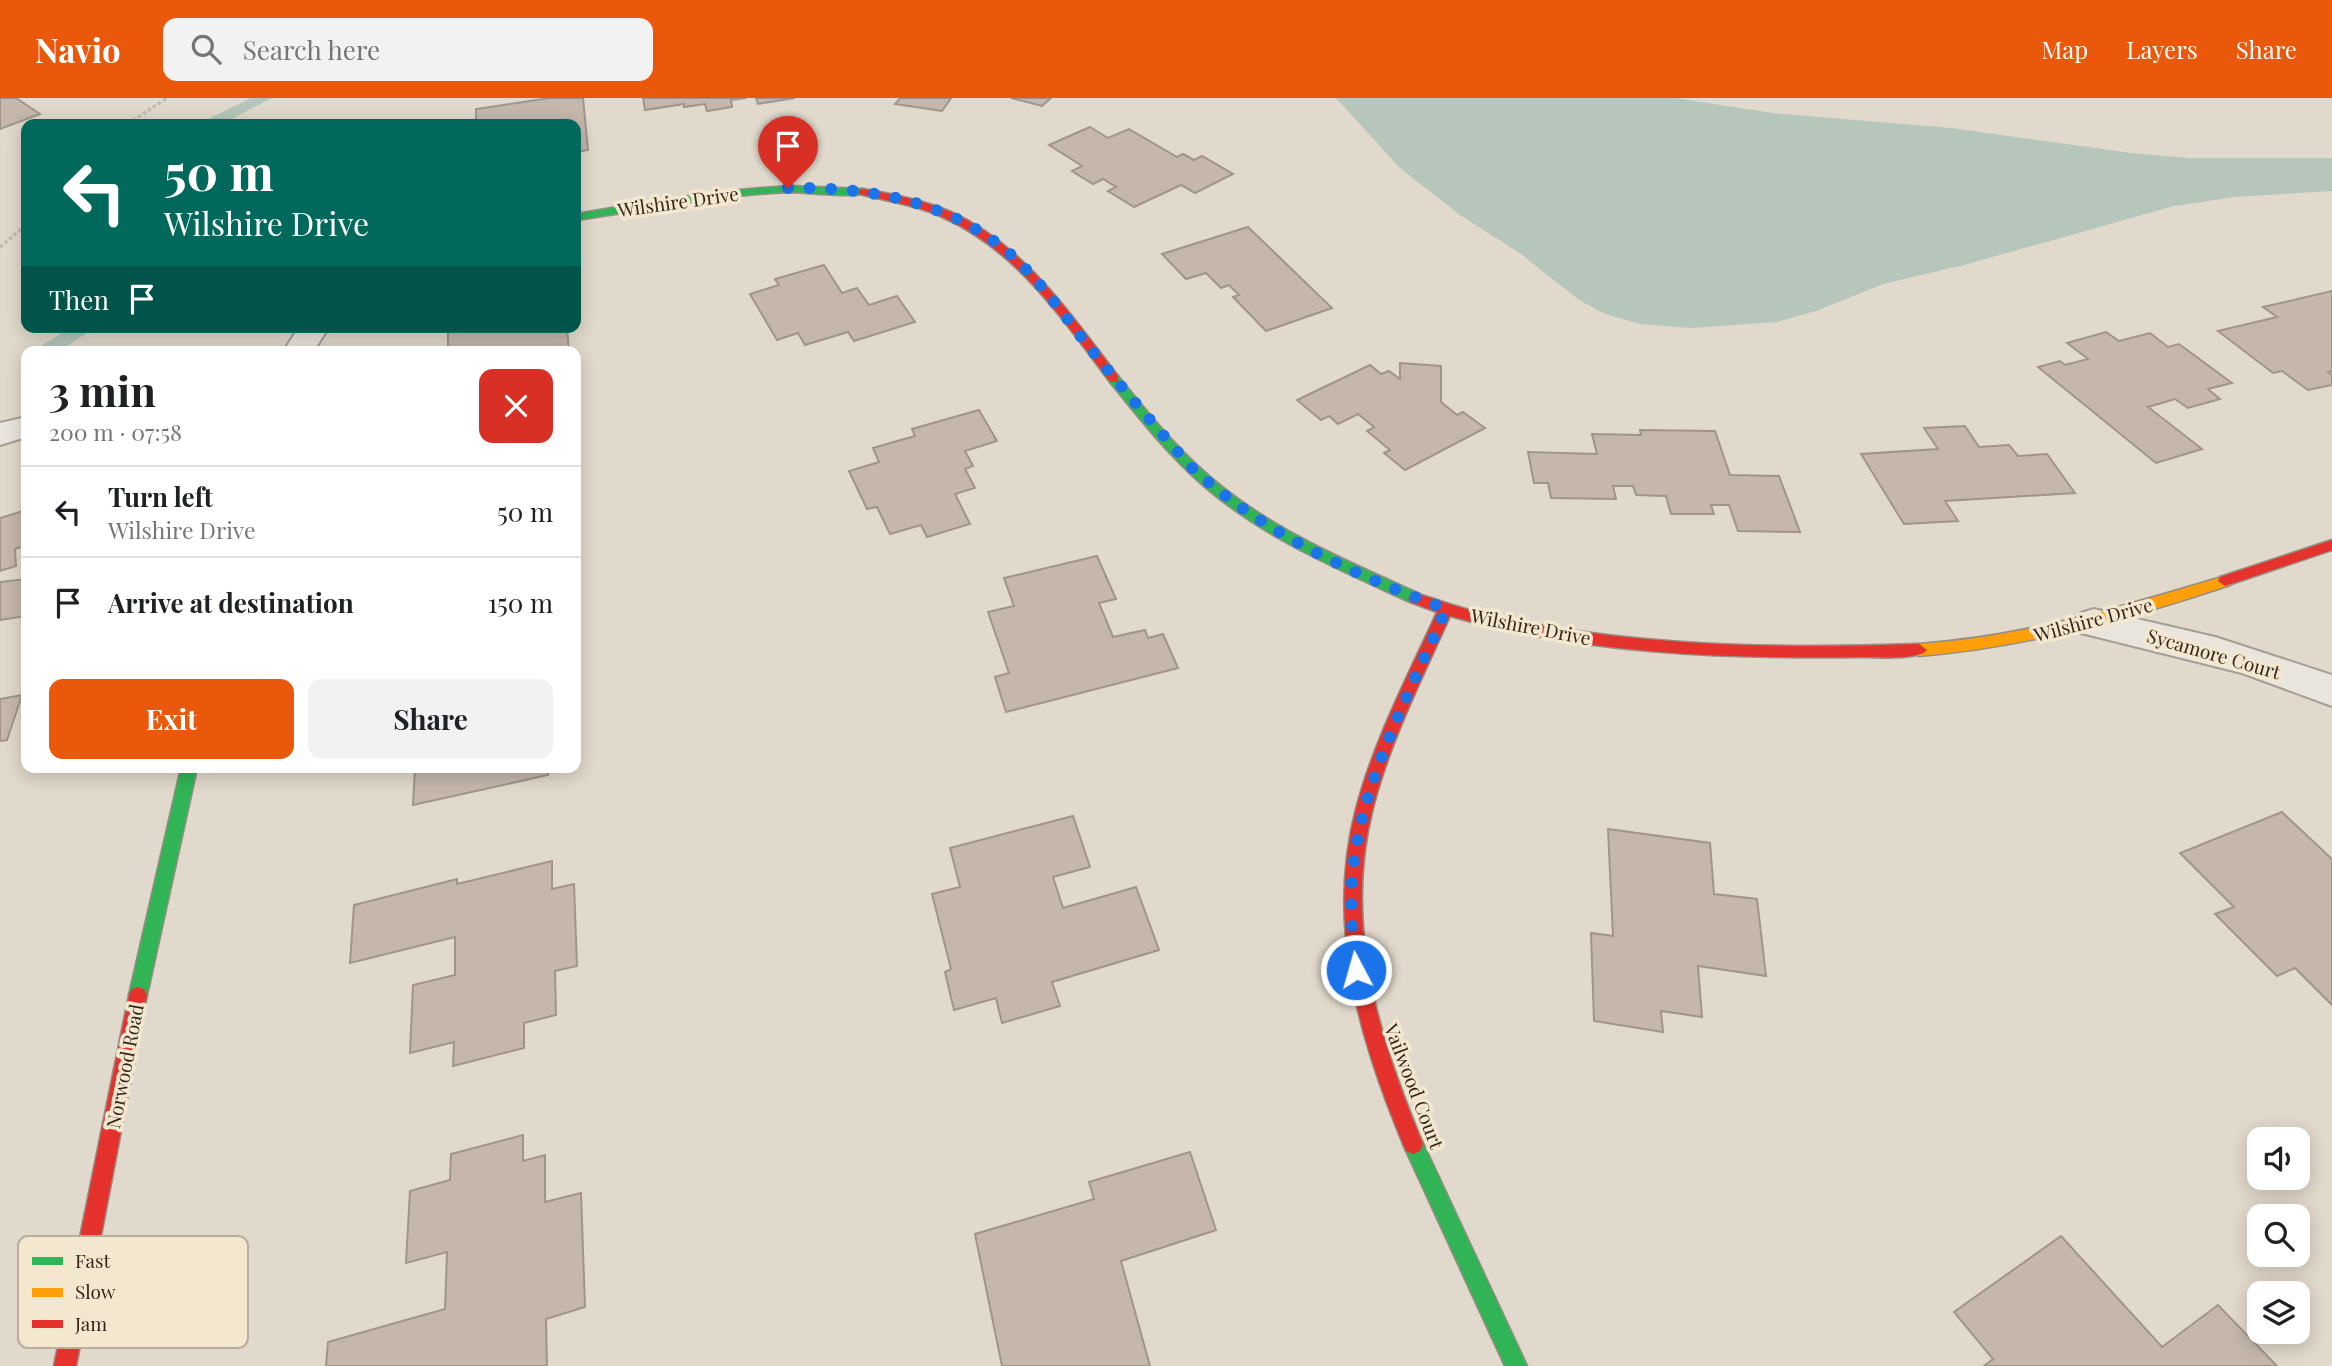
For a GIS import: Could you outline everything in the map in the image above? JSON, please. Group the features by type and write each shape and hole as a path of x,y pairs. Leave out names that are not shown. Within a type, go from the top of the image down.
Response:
{"street":[{"name":"Wilshire Drive","path":"581,216 738,192 815,188 885,196 943,212 982,232 1028,273 1191,467 1213,488 1275,531 1340,564 1446,609 1535,630 1601,640 1689,648 1930,651 2006,642 2094,623 2332,545"},
{"path":"0,434 21,428"},
{"name":"Vailwood Court","path":"1446,609 1371,788 1352,877 1351,920 1356,970 1384,1076 1434,1192 1516,1366"},
{"name":"Sycamore Court","path":"2094,623 2176,640 2239,657 2332,691"},
{"name":"Norwood Road","path":"91,1236 145,959 188,773"},
{"name":"Norwood Road","path":"65,1366 69,1348"}],"path":[{"path":"136,119 167,98"},
{"path":"0,247 21,229"}],"shaded area":[{"path":"251,98 272,98 232,119 208,119"},
{"path":"1336,98 1675,98 1773,113 1951,128 2131,153 2188,158 2332,158 2332,191 2234,197 2174,206 1964,265 1883,284 1816,311 1777,322 1690,328 1640,324 1605,314 1579,300 1521,254 1460,215 1400,168"},
{"path":"62,333 87,333 67,346 41,346"}],"building":[{"path":"0,98 16,98 40,114 21,119 0,129"},
{"path":"550,98 583,98 588,150 581,151 581,119 476,119 476,109"},
{"path":"643,98 746,98 731,100 732,107 707,111 705,104 645,110"},
{"path":"756,98 795,98 758,104"},
{"path":"900,98 951,98 942,111 895,104"},
{"path":"1011,98 1051,98 1042,106"},
{"path":"1090,127 1108,138 1129,129 1177,157 1183,154 1194,160 1202,156 1233,174 1195,193 1181,185 1134,207 1108,191 1116,187 1103,179 1093,184 1072,171 1082,166 1049,145"},
{"path":"1248,227 1332,308 1266,331 1233,297 1239,295 1229,285 1221,288 1206,273 1186,279 1162,254"},
{"path":"824,265 842,293 857,288 869,305 897,296 915,322 854,341 848,332 805,345 798,333 777,340 750,294 779,285 775,279"},
{"path":"2332,291 2332,371 2328,372 2332,375 2332,385 2308,390 2282,371 2273,373 2218,331 2277,317 2263,307"},
{"path":"2106,332 2119,341 2150,333 2168,347 2179,344 2232,383 2208,389 2220,399 2188,408 2175,399 2148,407 2202,449 2156,463 2038,367 2060,361 2065,365 2088,359 2067,343"},
{"path":"448,333 567,333 569,346 448,346"},
{"path":"1400,363 1441,366 1441,402 1457,415 1463,412 1485,428 1405,470 1384,453 1390,450 1367,431 1374,427 1358,414 1338,424 1329,416 1321,420 1297,400 1370,365 1381,374 1389,371 1400,379"},
{"path":"979,410 997,441 965,451 973,466 965,469 975,488 955,494 970,524 927,537 921,525 890,534 877,507 867,509 849,471 879,462 873,448 915,436 912,429"},
{"path":"1965,426 1979,447 2009,445 2018,456 2047,454 2075,493 1945,501 1958,521 1904,524 1861,454 1938,449 1924,428"},
{"path":"1640,430 1715,431 1730,475 1779,476 1800,532 1738,531 1729,505 1711,505 1714,514 1671,514 1666,496 1636,495 1633,486 1613,486 1616,499 1551,498 1548,483 1534,483 1528,452 1597,454 1592,434 1641,435"},
{"path":"21,512 21,547 15,549 16,566 0,571 0,518"},
{"path":"1097,556 1116,599 1099,603 1113,637 1145,630 1148,638 1163,634 1178,668 1006,712 995,677 1009,673 988,612 1014,606 1004,578"},
{"path":"21,580 21,617 0,620 0,582"},
{"path":"21,695 7,740 0,741 0,699"},
{"path":"415,773 548,773 548,775 413,805"},
{"path":"2282,812 2332,859 2332,1005 2295,968 2277,976 2215,914 2234,907 2180,853"},
{"path":"1073,816 1090,867 1053,877 1063,908 1136,887 1159,950 1052,982 1060,1006 1002,1023 996,998 954,1010 945,972 951,969 932,894 960,887 950,848"},
{"path":"1608,829 1710,843 1714,894 1757,899 1766,976 1698,966 1702,1017 1661,1011 1663,1032 1594,1021 1591,933 1613,936"},
{"path":"552,861 552,889 574,884 577,966 555,971 556,1015 524,1023 524,1048 453,1066 454,1042 410,1053 413,985 455,975 455,937 350,963 354,905 457,879 457,884"},
{"path":"523,1135 523,1161 545,1155 545,1202 581,1193 585,1307 546,1319 547,1366 326,1366 328,1342 445,1309 447,1252 406,1263 410,1191 450,1180 451,1154"},
{"path":"1190,1152 1216,1230 1121,1261 1150,1366 1002,1366 975,1234 1094,1199 1089,1182"},
{"path":"2061,1236 2162,1347 2218,1305 2247,1335 2247,1344 2256,1344 2277,1366 1984,1366 1993,1359 1954,1312"}],"traffic: fast":[{"path":"581,216 755,191 827,189 863,192"},
{"path":"1114,379 1178,453 1221,493 1290,539 1415,598"},
{"path":"138,995 188,773"},
{"path":"1413,1144 1516,1366"}],"traffic: slow":[{"path":"1919,650 2036,635 2112,616 2225,581"}],"traffic: jam":[{"path":"863,192 908,201 947,214 1010,255 1062,312 1114,379"},
{"path":"2225,581 2332,545"},
{"path":"1415,598 1449,610 1502,623 1555,633 1645,644 1782,652 1919,650"},
{"path":"1413,1144 1381,1063 1369,1022 1354,940 1352,897 1356,854 1372,784 1401,708 1446,609"},
{"path":"91,1236 138,995"},
{"path":"65,1366 69,1348"}],"route":[{"path":"788,188 842,190 913,202 943,212 982,232 1028,273 1191,467 1213,488 1275,531 1340,564 1446,609 1371,788 1352,877 1351,920 1356,970"}]}
